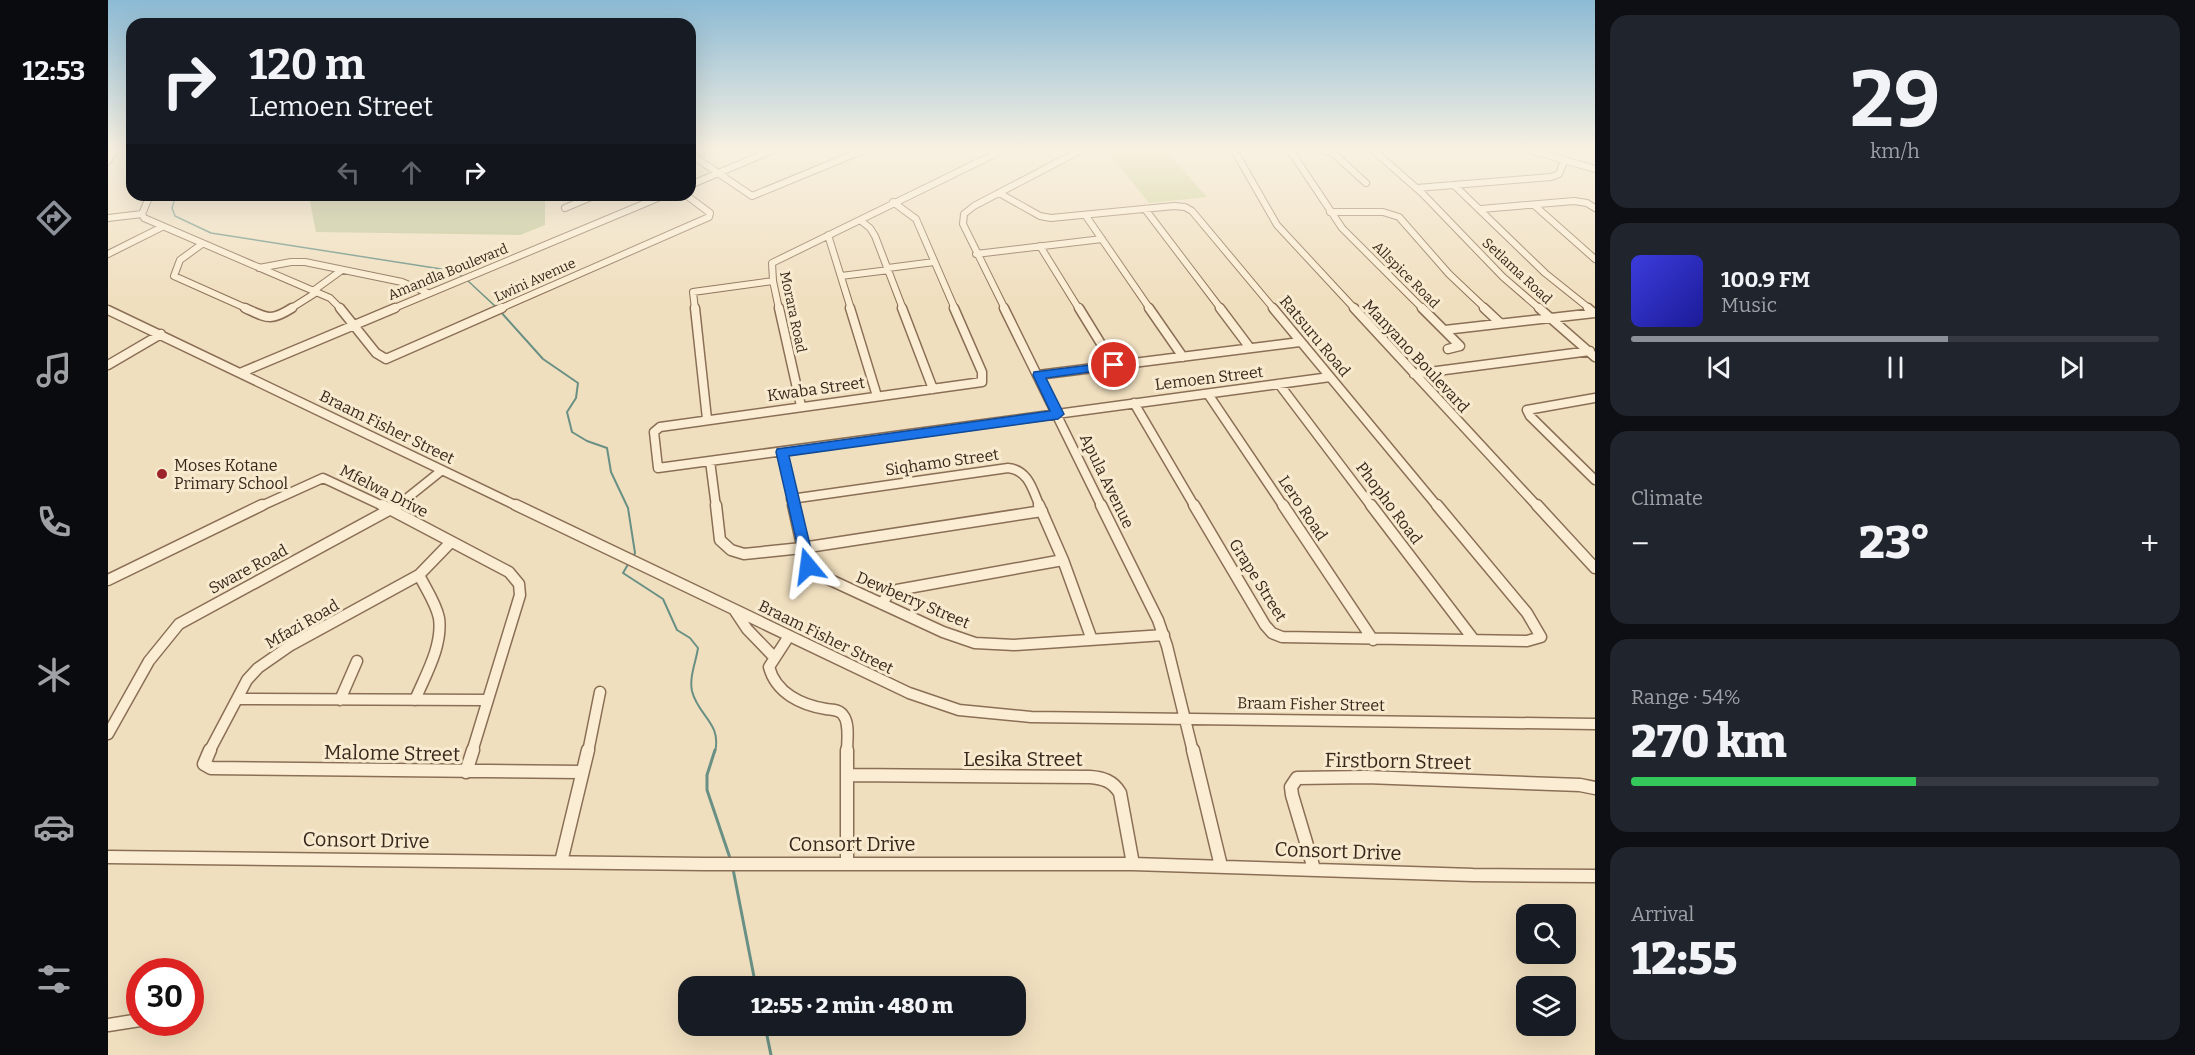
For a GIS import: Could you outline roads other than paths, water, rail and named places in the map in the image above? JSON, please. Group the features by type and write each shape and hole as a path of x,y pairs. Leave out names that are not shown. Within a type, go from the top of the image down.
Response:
{"street":[{"name":"Morara Road","path":"801,406 771,266 774,261 899,199"},
{"name":"Apula Avenue","path":"987,199 974,206 964,216 964,227 1058,414 1164,635 1221,866"},
{"name":"Ratsuru Road","path":"1011,199 1046,218 1178,206 1192,211 1527,613 1541,637"},
{"name":"Manyano Boulevard","path":"1262,199 1276,225 1595,568"},
{"name":"Allspice Road","path":"1322,199 1348,234 1445,330 1595,313"},
{"name":"Setlama Road","path":"1428,199 1495,270 1593,353"},
{"path":"1470,199 1534,263 1595,313"},
{"path":"142,214 147,201"},
{"path":"565,208 582,201"},
{"name":"Amandla Boulevard","path":"240,373 354,323 650,201"},
{"name":"Lwini Avenue","path":"354,323 376,353 381,358 388,359 709,217 710,213 694,201"},
{"path":"1481,209 1579,201 1595,208"},
{"path":"841,276 934,262 914,217 893,202"},
{"path":"1534,205 1595,259"},
{"path":"1145,209 1250,348"},
{"path":"1330,212 1383,212 1399,217 1449,274 1500,323"},
{"path":"108,218 142,214"},
{"path":"142,214 144,218 162,227 332,299 354,323"},
{"path":"1086,216 1183,357"},
{"path":"860,220 872,230 933,389"},
{"path":"108,254 162,227"},
{"path":"828,235 877,396"},
{"path":"976,254 1102,239"},
{"path":"202,244 180,260 174,276 267,318 274,318 342,270"},
{"path":"1040,246 1114,365"},
{"path":"259,268 300,262 402,282 428,293"},
{"name":"Kwaba Street","path":"664,468 656,464 654,432 660,427 982,382 982,372 934,262"},
{"path":"707,419 693,294 697,291 773,281"},
{"name":"Braam Fisher Street","path":"108,310 909,693 959,710 985,715 1031,717 1184,717 1595,724"},
{"path":"1445,330 1460,346 1448,349"},
{"path":"108,365 161,334"},
{"path":"1038,375 1300,342"},
{"path":"1414,374 1593,353"},
{"name":"Lemoen Street","path":"664,468 1330,377"},
{"name":"Phopho Road","path":"1279,384 1474,640"},
{"name":"Lero Road","path":"1208,394 1373,640"},
{"path":"1595,407 1591,399 1527,410 1528,414 1595,480"},
{"name":"Grape Street","path":"1134,403 1272,633 1282,637 1373,640 1527,641 1541,637"},
{"name":"Dewberry Street","path":"782,452 802,548 813,572 943,632 975,643 1014,645 1164,635"},
{"path":"710,462 718,534 723,544 738,553 752,554 802,548 1042,511"},
{"name":"Siqhamo Street","path":"791,499 1011,467 1025,474 1063,560 1092,640"},
{"name":"Sware Road","path":"108,734 161,644 179,624 392,510 441,471"},
{"name":"Mfelwa Drive","path":"108,580 316,479 328,479 392,510 513,576 519,584 520,594 487,700"},
{"name":"Mfazi Road","path":"204,764 247,680 271,658 419,575 450,543"},
{"path":"882,604 888,594 897,590 1063,560"},
{"path":"415,700 433,652 440,625 435,606 419,575"},
{"path":"734,609 747,629 774,657"},
{"path":"789,636 769,667 770,675 779,689 797,700 820,708 838,710 846,717 848,729 847,864"},
{"path":"340,700 357,661"},
{"path":"561,862 581,772 596,719 600,692"},
{"path":"237,699 487,700 466,772"},
{"name":"Malome Street","path":"204,764 211,768 581,772"},
{"name":"Lesika Street","path":"848,775 1106,779 1117,787 1120,793 1133,864"},
{"name":"Firstborn Street","path":"1314,869 1292,795 1291,787 1297,778 1390,778 1580,784 1595,788"},
{"name":"Consort Drive","path":"108,857 704,864 1133,864 1483,876 1595,876"},
{"path":"108,1025 126,1022"}],"waterway":[{"path":"174,201 172,208 175,216 211,233 454,271 463,277"},
{"path":"467,280 496,307"},
{"path":"500,311 543,359 578,383 576,398 567,412 572,432 587,441 607,448 611,472 628,508 635,553 633,557"},
{"path":"630,561 623,573 663,599 677,630 690,638 698,648 691,686 695,700 715,734 715,752"},
{"path":"715,750 707,775 707,790 731,861"},
{"path":"733,869 754,976"},
{"path":"767,1036 771,1055"}],"place":[{"name":"Moses Kotane Primary School","path":"162,474"}]}
